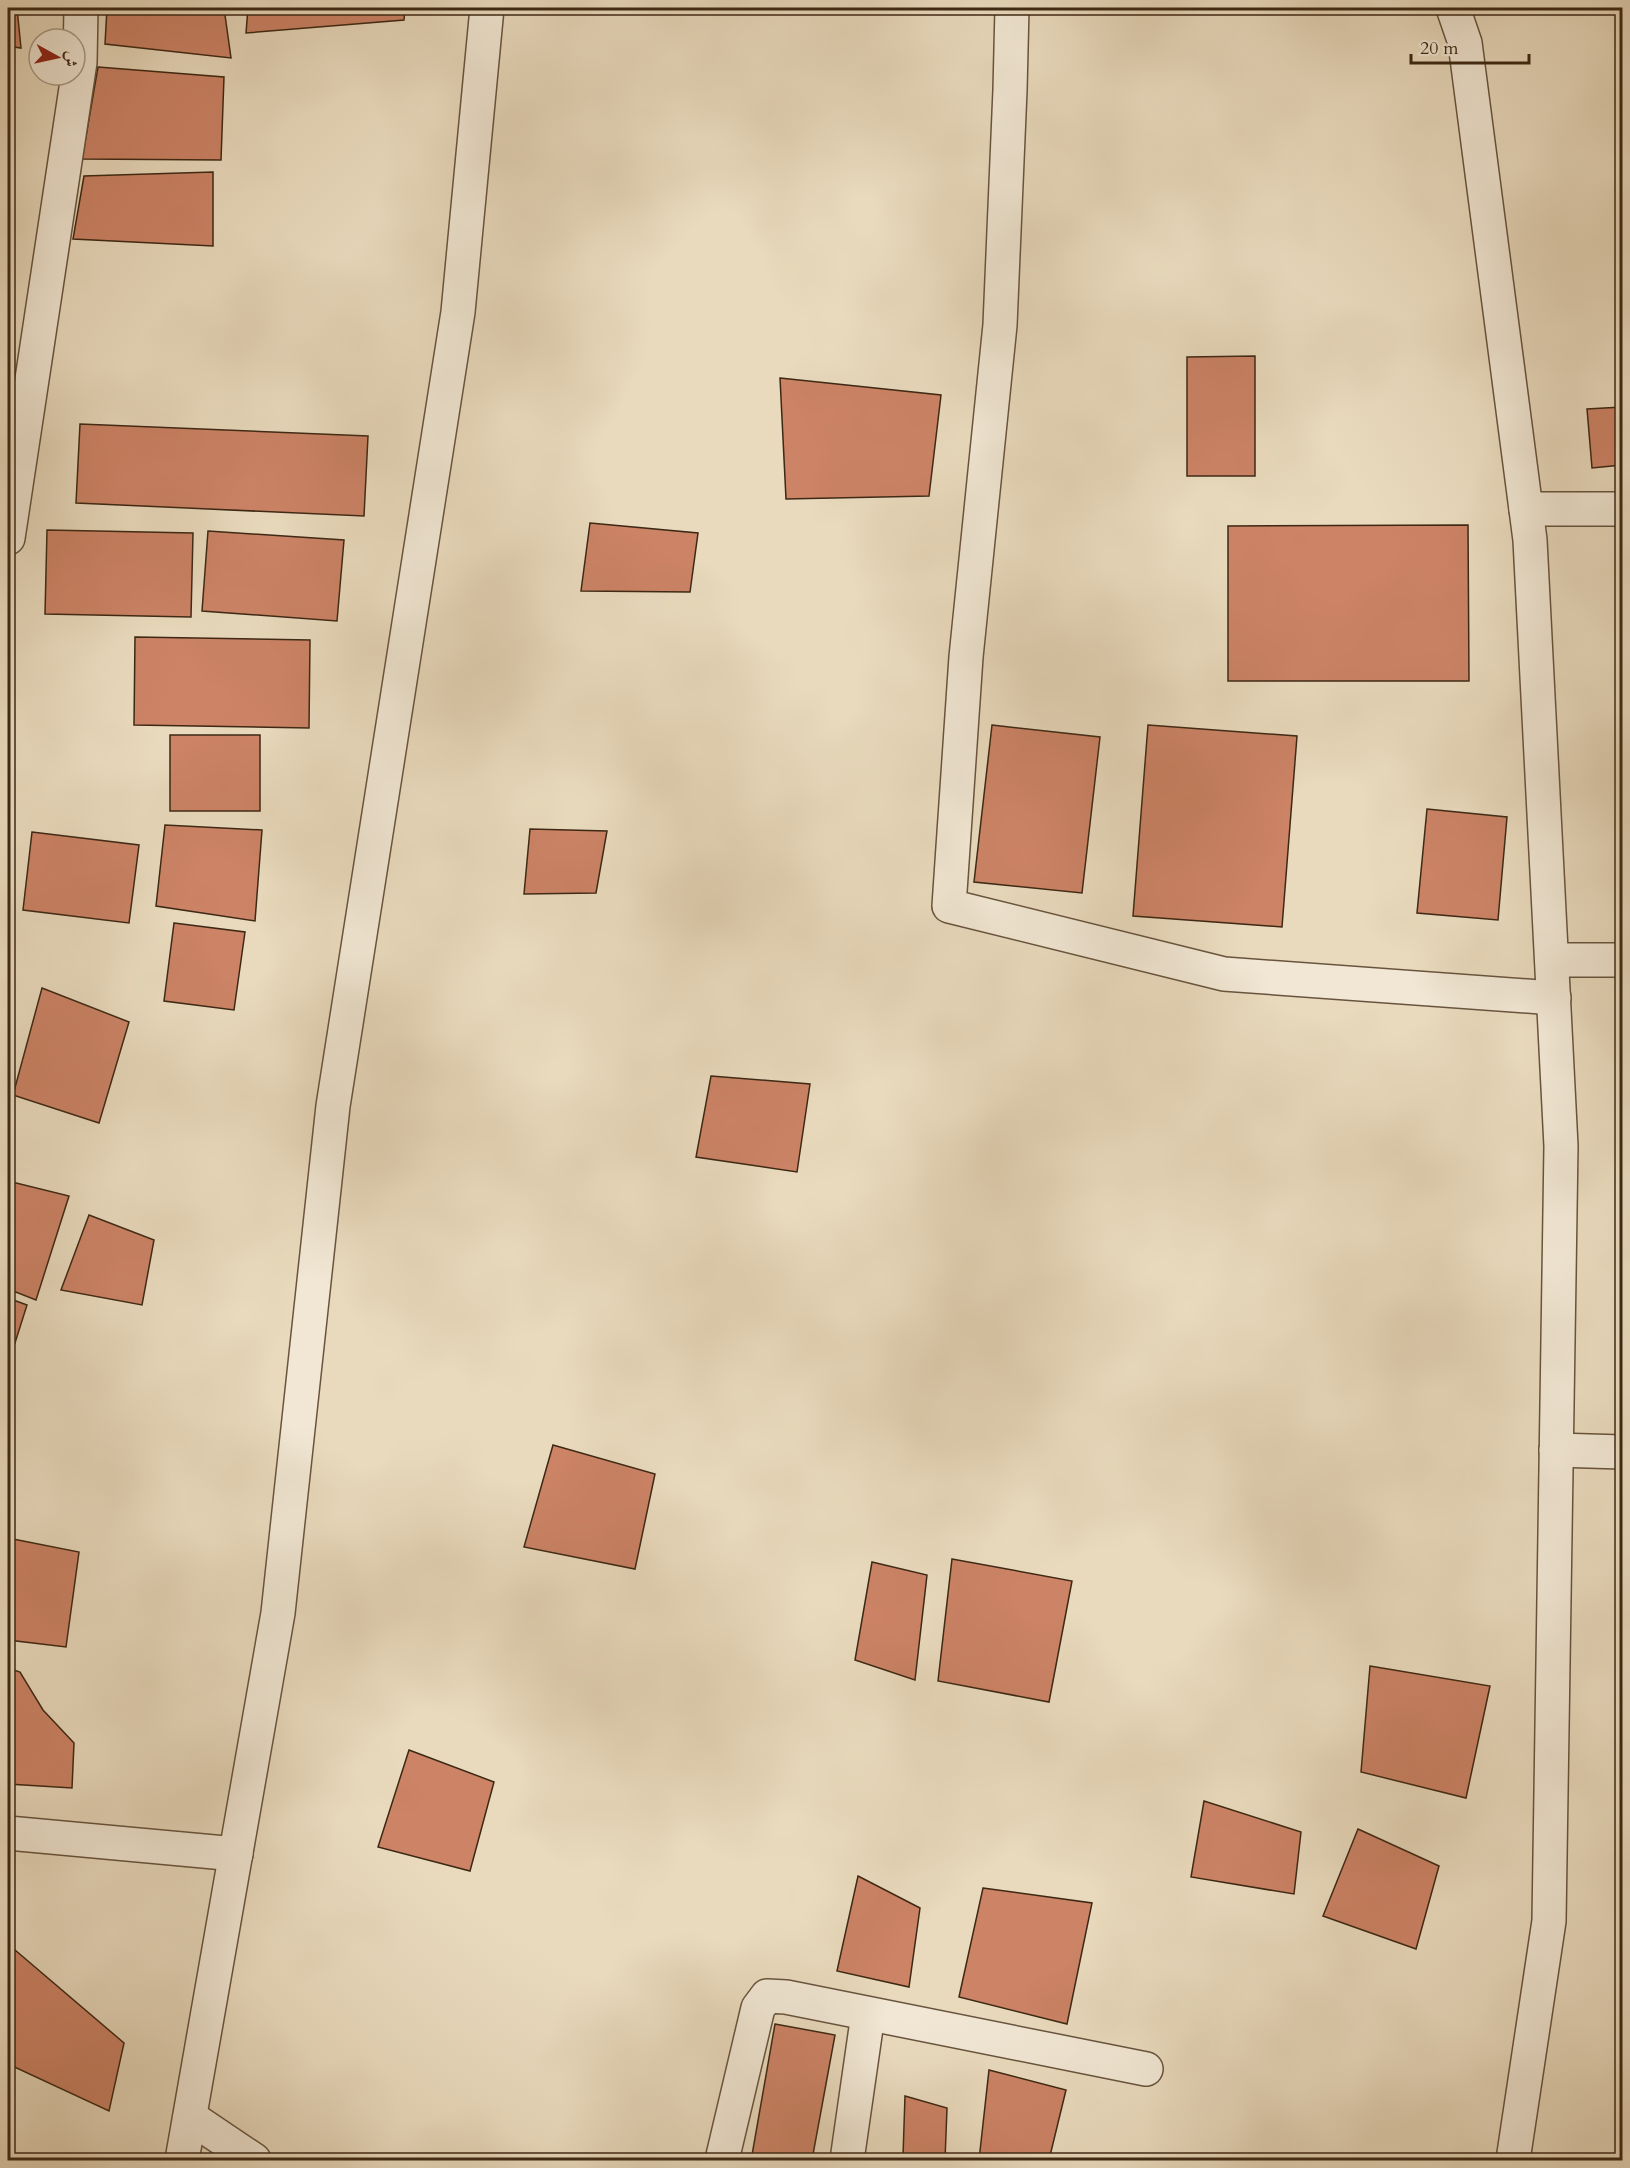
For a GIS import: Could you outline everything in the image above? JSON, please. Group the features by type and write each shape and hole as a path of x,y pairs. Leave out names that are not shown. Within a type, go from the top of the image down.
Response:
{"street":[{"path":"8,530 80,62 81,8"},
{"path":"182,2160 278,1613 333,1106 458,312 487,8"},
{"path":"1012,8 1000,325 966,657 949,906 1224,975 1554,998"},
{"path":"1453,8 1465,43 1530,540 1561,1146 1549,1921 1512,2160"},
{"path":"1526,509 1623,509"},
{"path":"1552,960 1623,960"},
{"path":"1556,1450 1623,1452"},
{"path":"8,1833 236,1854"},
{"path":"722,2160 758,2008 767,1996 786,1997 1146,2069"},
{"path":"847,2160 868,2014"},
{"path":"190,2117 254,2160"}],"building":[{"path":"8,8 17,8 21,48 8,46"},
{"path":"107,8 224,8 231,58 105,44"},
{"path":"248,8 405,8 404,20 246,33"},
{"path":"98,67 224,77 221,160 82,159"},
{"path":"213,172 213,246 73,239 84,176"},
{"path":"1255,356 1255,476 1187,476 1187,357"},
{"path":"780,378 941,395 929,496 786,499"},
{"path":"1622,407 1622,465 1592,468 1587,409"},
{"path":"80,424 368,436 364,516 76,503"},
{"path":"590,523 698,533 690,592 581,591"},
{"path":"1468,525 1469,681 1228,681 1228,526"},
{"path":"47,530 193,533 191,617 45,614"},
{"path":"208,531 344,540 337,621 202,611"},
{"path":"135,637 310,640 309,728 134,725"},
{"path":"992,725 1100,737 1082,893 974,882"},
{"path":"1148,725 1297,736 1282,927 1133,916"},
{"path":"170,735 260,735 260,811 170,811"},
{"path":"1427,809 1507,817 1498,920 1417,913"},
{"path":"165,825 262,830 255,921 156,906"},
{"path":"530,829 607,831 596,893 524,894"},
{"path":"32,832 139,845 129,923 23,910"},
{"path":"174,923 245,932 234,1010 164,1001"},
{"path":"42,988 129,1022 99,1123 13,1095"},
{"path":"711,1076 810,1084 797,1172 696,1157"},
{"path":"8,1181 69,1196 36,1300 8,1289"},
{"path":"89,1215 154,1240 142,1305 61,1290"},
{"path":"8,1298 27,1305 8,1365"},
{"path":"553,1445 655,1474 635,1569 524,1547"},
{"path":"8,1538 79,1552 66,1647 8,1640"},
{"path":"952,1559 1072,1581 1049,1702 938,1681"},
{"path":"872,1562 927,1575 915,1680 855,1660"},
{"path":"1370,1666 1490,1686 1466,1798 1361,1772"},
{"path":"8,1668 20,1672 43,1710 74,1743 72,1788 8,1784"},
{"path":"409,1750 494,1782 470,1871 378,1847"},
{"path":"1204,1801 1301,1832 1294,1894 1191,1877"},
{"path":"1358,1829 1439,1866 1416,1949 1323,1916"},
{"path":"858,1876 920,1908 909,1987 837,1971"},
{"path":"983,1888 1092,1903 1067,2024 959,1997"},
{"path":"8,1944 124,2043 109,2111 8,2064"},
{"path":"775,2024 835,2035 812,2160 782,2160 752,2155"},
{"path":"989,2070 1066,2090 1049,2160 979,2160"},
{"path":"905,2096 947,2108 945,2160 903,2156"}]}
